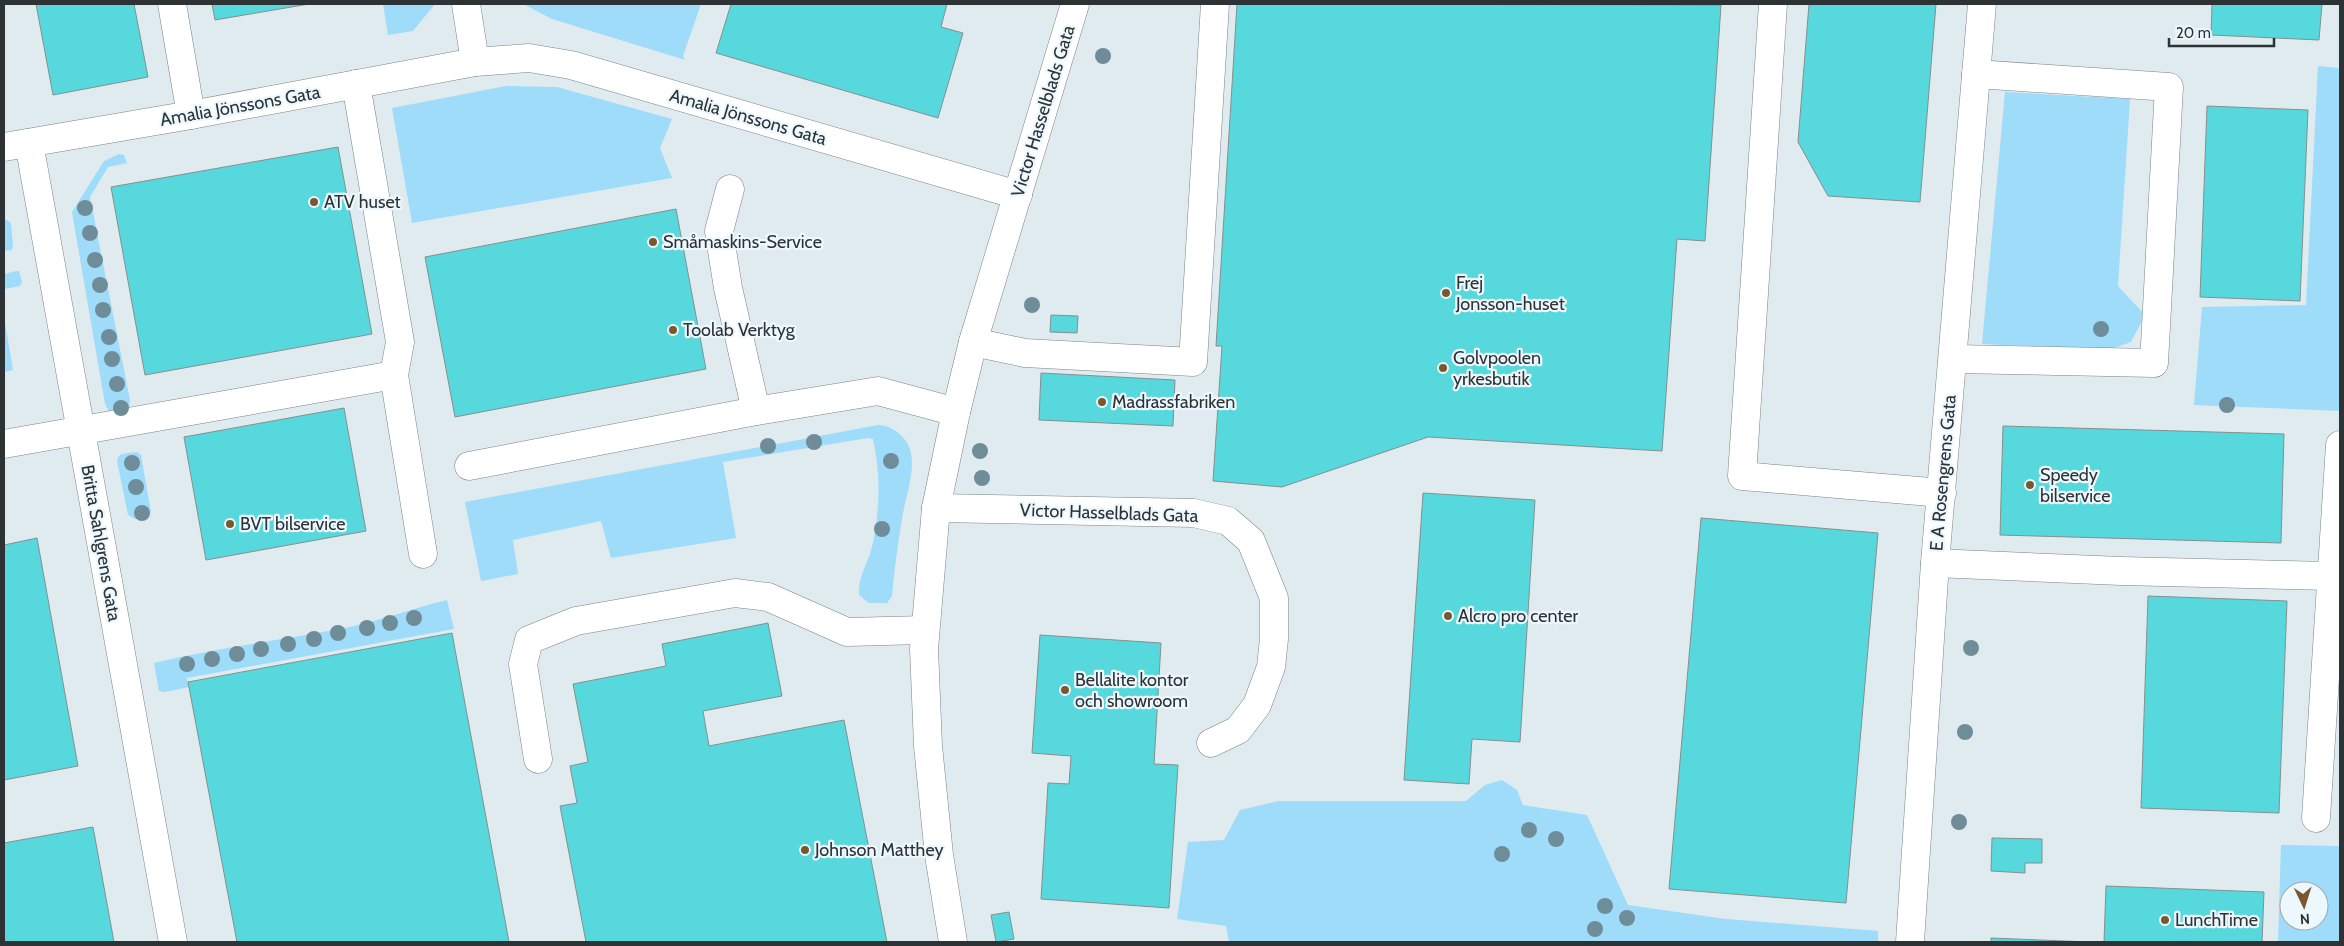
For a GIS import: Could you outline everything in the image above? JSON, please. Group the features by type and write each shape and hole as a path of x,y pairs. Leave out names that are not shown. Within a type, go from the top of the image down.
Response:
{"street":[{"path":"172,4 191,115"},
{"path":"466,4 475,62"},
{"name":"Victor Hasselblads Gata","path":"952,942 939,855 928,746 924,630 936,508 973,342 1075,4"},
{"path":"973,342 1025,353 1193,362 1214,4"},
{"path":"1773,4 1742,476 1942,493"},
{"name":"E A Rosengrens Gata","path":"1910,942 1935,563 1954,359 1982,4"},
{"name":"Amalia Jönssons Gata","path":"17,145 191,115 475,62 529,58 571,65 1018,194"},
{"path":"1954,359 2154,363 2169,86 1976,74"},
{"path":"356,84 400,342 394,375 423,554"},
{"name":"Britta Sahlgrens Gata","path":"17,145 82,431 173,942"},
{"path":"730,189 719,231 728,288 756,412"},
{"path":"4,444 394,375"},
{"path":"469,466 878,391 956,412"},
{"path":"2316,818 2340,446"},
{"name":"Victor Hasselblads Gata","path":"936,508 1194,513 1228,521 1251,542 1265,571 1274,598 1272,667 1258,705 1238,730 1211,743"},
{"path":"1935,563 2121,571 2332,576"},
{"path":"538,759 523,664 529,640 576,621 735,593 768,597 847,632 924,630"}],"shaded area":[{"path":"383,4 435,4 413,31 388,35"},
{"path":"523,4 701,4 683,56 685,60 552,19"},
{"path":"2318,66 2340,68 2340,411 2194,405 2202,307 2306,305"},
{"path":"506,86 557,87 672,119 660,148 672,178 412,223 392,108"},
{"path":"2005,92 2130,99 2118,286 2145,315 2131,342 2111,349 1982,344"},
{"path":"119,154 124,155 127,163 108,167 90,197 130,400 129,409 111,415 105,404 72,212 104,161"},
{"path":"4,218 11,223 13,247 12,250 4,251"},
{"path":"19,271 22,282 20,286 4,289 4,274"},
{"path":"4,317 13,370 4,372"},
{"path":"878,425 889,427 899,433 907,442 912,461 911,478 903,511 892,596 887,603 869,603 859,595 862,576 872,547 878,506 876,452 873,439 868,438 723,462 736,538 611,558 601,521 513,540 518,574 481,581 465,502"},
{"path":"137,452 141,455 151,512 146,519 135,519 128,515 117,461 118,457 122,454"},
{"path":"447,600 454,629 187,678 189,687 165,692 159,691 154,663 225,648 345,628"},
{"path":"1502,780 1517,790 1523,805 1587,815 1628,905 1726,919 1878,931 1878,942 1229,942 1226,926 1177,919 1188,842 1224,840 1240,810 1278,801 1466,801 1485,785"},
{"path":"2281,845 2340,846 2340,942 2278,942 2279,910 2279,931 2329,931 2329,881 2280,881"}],"building":[{"path":"36,4 134,4 148,77 53,95"},
{"path":"212,4 309,4 215,20"},
{"path":"731,4 947,4 941,27 963,33 938,118 716,53"},
{"name":"Frej Jonsson-huset","path":"1237,4 1721,5 1705,241 1677,239 1662,451 1428,437 1282,487 1213,481 1222,346 1216,346"},
{"path":"1809,4 1936,4 1920,202 1828,196 1798,142"},
{"path":"2212,4 2322,4 2319,40 2211,35"},
{"path":"2207,106 2308,110 2300,301 2200,297"},
{"path":"338,147 372,334 145,375 111,187"},
{"path":"676,209 706,369 455,417 425,257"},
{"path":"1051,315 1078,316 1077,333 1050,332"},
{"path":"1041,373 1175,380 1173,426 1039,420"},
{"path":"344,408 366,531 206,560 184,437"},
{"path":"2003,426 2284,434 2281,543 2000,535"},
{"path":"1423,493 1535,500 1520,742 1472,739 1469,784 1404,780"},
{"path":"1701,518 1878,533 1846,903 1669,889"},
{"path":"37,538 78,766 4,780 4,545"},
{"path":"2148,596 2287,601 2279,813 2141,808"},
{"path":"768,623 782,696 703,711 709,746 844,720 887,942 586,942 560,806 577,803 570,766 588,762 573,684 666,666 662,644"},
{"path":"452,633 509,942 237,942 188,682"},
{"path":"1040,635 1161,643 1154,764 1178,765 1169,908 1041,899 1048,783 1069,784 1071,756 1032,753"},
{"path":"93,827 114,942 4,942 4,843"},
{"path":"1992,838 2042,839 2042,863 2025,863 2025,873 1991,871"},
{"path":"2106,886 2264,892 2262,942 2104,942"},
{"path":"1009,912 1014,939 996,942 991,915"},
{"path":"1991,938 2090,942 1991,942"}],"place":[{"name":"ATV huset","path":"314,202"},
{"name":"Småmaskins-Service","path":"653,242"},
{"name":"Frej Jonsson-huset","path":"1446,293"},
{"name":"Toolab Verktyg","path":"673,330"},
{"name":"Golvpoolen yrkesbutik","path":"1443,368"},
{"name":"Madrassfabriken","path":"1102,402"},
{"name":"Speedy bilservice","path":"2030,485"},
{"name":"BVT bilservice","path":"230,524"},
{"name":"Alcro pro center","path":"1448,616"},
{"name":"Bellalite kontor och showroom","path":"1065,690"},
{"name":"Johnson Matthey","path":"805,850"},
{"name":"LunchTime","path":"2165,920"}]}
